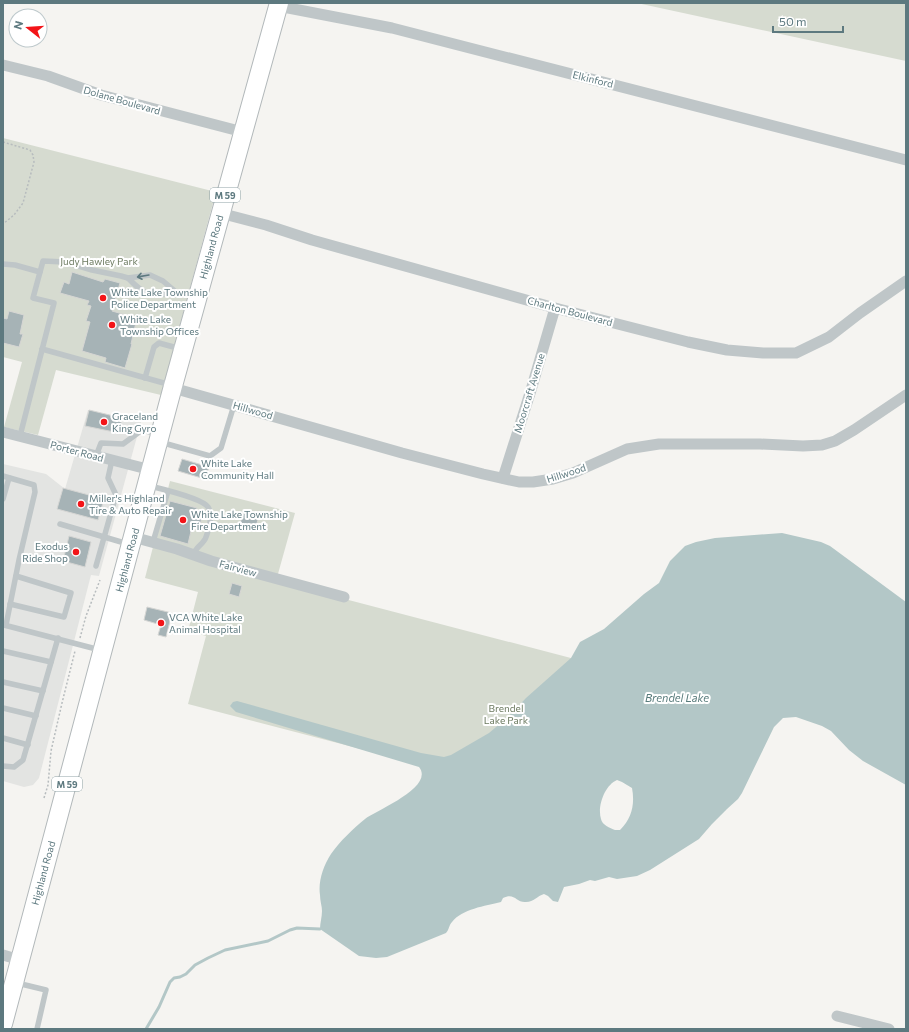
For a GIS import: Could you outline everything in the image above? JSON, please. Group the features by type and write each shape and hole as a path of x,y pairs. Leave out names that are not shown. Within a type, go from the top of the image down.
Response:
{"highway":[{"name":"Highland Road","path":"3,1024 183,349 278,5"}],"street":[{"name":"Elkinford","path":"278,5 392,28 906,160"},
{"name":"Dolane Boulevard","path":"3,65 48,76 101,96 243,132"},
{"name":"Charlton Boulevard","path":"220,213 555,308 688,342 727,350 763,353 796,353 829,337 906,281"},
{"name":"Moorcraft Avenue","path":"503,478 555,308"},
{"name":"Hillwood","path":"173,387 402,453 519,482 533,482 553,479 573,473 627,450 659,444 822,445 835,441 854,430 906,395"},
{"name":"Porter Road","path":"3,432 112,460 149,478"},
{"name":"Fairview","path":"132,541 153,542 194,554 210,561 344,597"},
{"path":"3,955 20,960"},
{"path":"837,1016 890,1029"}],"lane":[{"path":"20,436 54,303 33,298 43,261 65,262 128,278 150,275 163,281 176,292 197,298"},
{"path":"3,264 15,265 40,272"},
{"path":"128,278 143,293 162,295 176,292"},
{"path":"145,378 156,344 159,343 183,349"},
{"path":"42,349 173,387"},
{"path":"96,456 101,443 123,444 142,430 159,438 210,456 221,448 234,405"},
{"path":"96,566 116,495 108,478 112,460"},
{"path":"3,499 6,477 34,485 36,492 5,625 103,650"},
{"path":"149,478 168,491 199,500 208,506 210,520 205,541 194,554"},
{"path":"153,542 168,491"},
{"path":"60,524 104,537 132,541"},
{"path":"10,604 64,617 71,593 16,576"},
{"path":"3,766 14,767 24,760 58,638"},
{"path":"3,651 51,662"},
{"path":"3,682 43,691"},
{"path":"3,708 36,716"},
{"path":"3,738 28,745"},
{"path":"14,982 46,990 37,1029"}],"path":[{"path":"3,142 30,150 33,155 34,162 23,203 14,215 3,224"},
{"path":"44,798 48,785 51,751 62,703 86,616 100,580"}],"shaded area":[{"path":"88,410 141,422 99,576 91,575 39,778 33,785 24,787 3,781 3,464 46,474 65,489"}],"green space":[{"path":"637,3 906,3 906,61"},
{"name":"Judy Hawley Park","path":"3,138 216,192 161,395 56,370 38,435 4,427 22,362 3,357"},
{"name":"Brendel Lake Park","path":"170,481 295,513 276,581 609,668 572,804 188,704 206,636 188,631 198,592 145,578"}],"water":[{"name":"Brendel Lake","path":"782,533 821,542 830,546 906,602 906,785 863,761 849,750 831,731 822,726 796,717 783,718 774,727 738,799 699,839 650,870 637,876 617,879 609,877 564,887 558,902 553,901 544,894 526,902 507,896 503,898 501,902 474,909 462,914 451,923 446,933 387,957 376,958 359,956 320,929 322,911 320,899 320,879 323,869 331,854 338,844 365,819 392,804 412,790 419,782 422,775 419,767 236,712 230,706 233,702 237,701 421,753 444,757 451,755 489,733 571,658 580,642 604,629 659,583 670,561 685,546 715,538","holes":["617,780 632,788 633,805 627,821 620,830 615,830 603,823 600,808 603,796 609,786"]}],"building":[{"name":"White Lake Township Offices","path":"72,272 103,282 105,279 120,283 112,311 137,318 132,344 125,368 105,362 106,358 82,351 90,322 86,321 91,306 87,305 89,301 60,293 64,282 69,284"},
{"path":"9,311 24,315 20,334 23,334 19,347 3,343 3,318 7,319"},
{"name":"Graceland King Gyro","path":"89,410 122,418 119,433 85,426"},
{"name":"White Lake Community Hall","path":"182,459 209,467 205,479 178,471"},
{"name":"Miller's Highland Tire & Auto Repair","path":"63,488 104,499 98,520 57,509"},
{"name":"White Lake Township Fire Department","path":"170,501 197,508 196,511 203,513 199,529 192,527 188,544 160,536"},
{"path":"244,512 259,516 256,527 240,523"},
{"path":"69,536 91,542 85,567 63,561"},
{"path":"232,583 242,586 239,597 229,594"},
{"name":"VCA White Lake Animal Hospital","path":"147,607 172,613 166,637 158,635 161,625 144,620"}],"waterway":[{"path":"146,1029 159,1007 170,982 174,978 186,974 195,965 225,950 268,941 290,930 297,928 320,929"}],"place":[{"name":"White Lake Township Police Department","path":"103,298"},
{"name":"White Lake Township Offices","path":"112,325"},
{"name":"Graceland King Gyro","path":"104,422"},
{"name":"White Lake Community Hall","path":"193,469"},
{"name":"Miller's Highland Tire & Auto Repair","path":"81,504"},
{"name":"White Lake Township Fire Department","path":"183,520"},
{"name":"Exodus Ride Shop","path":"76,552"},
{"name":"VCA White Lake Animal Hospital","path":"161,623"}]}
